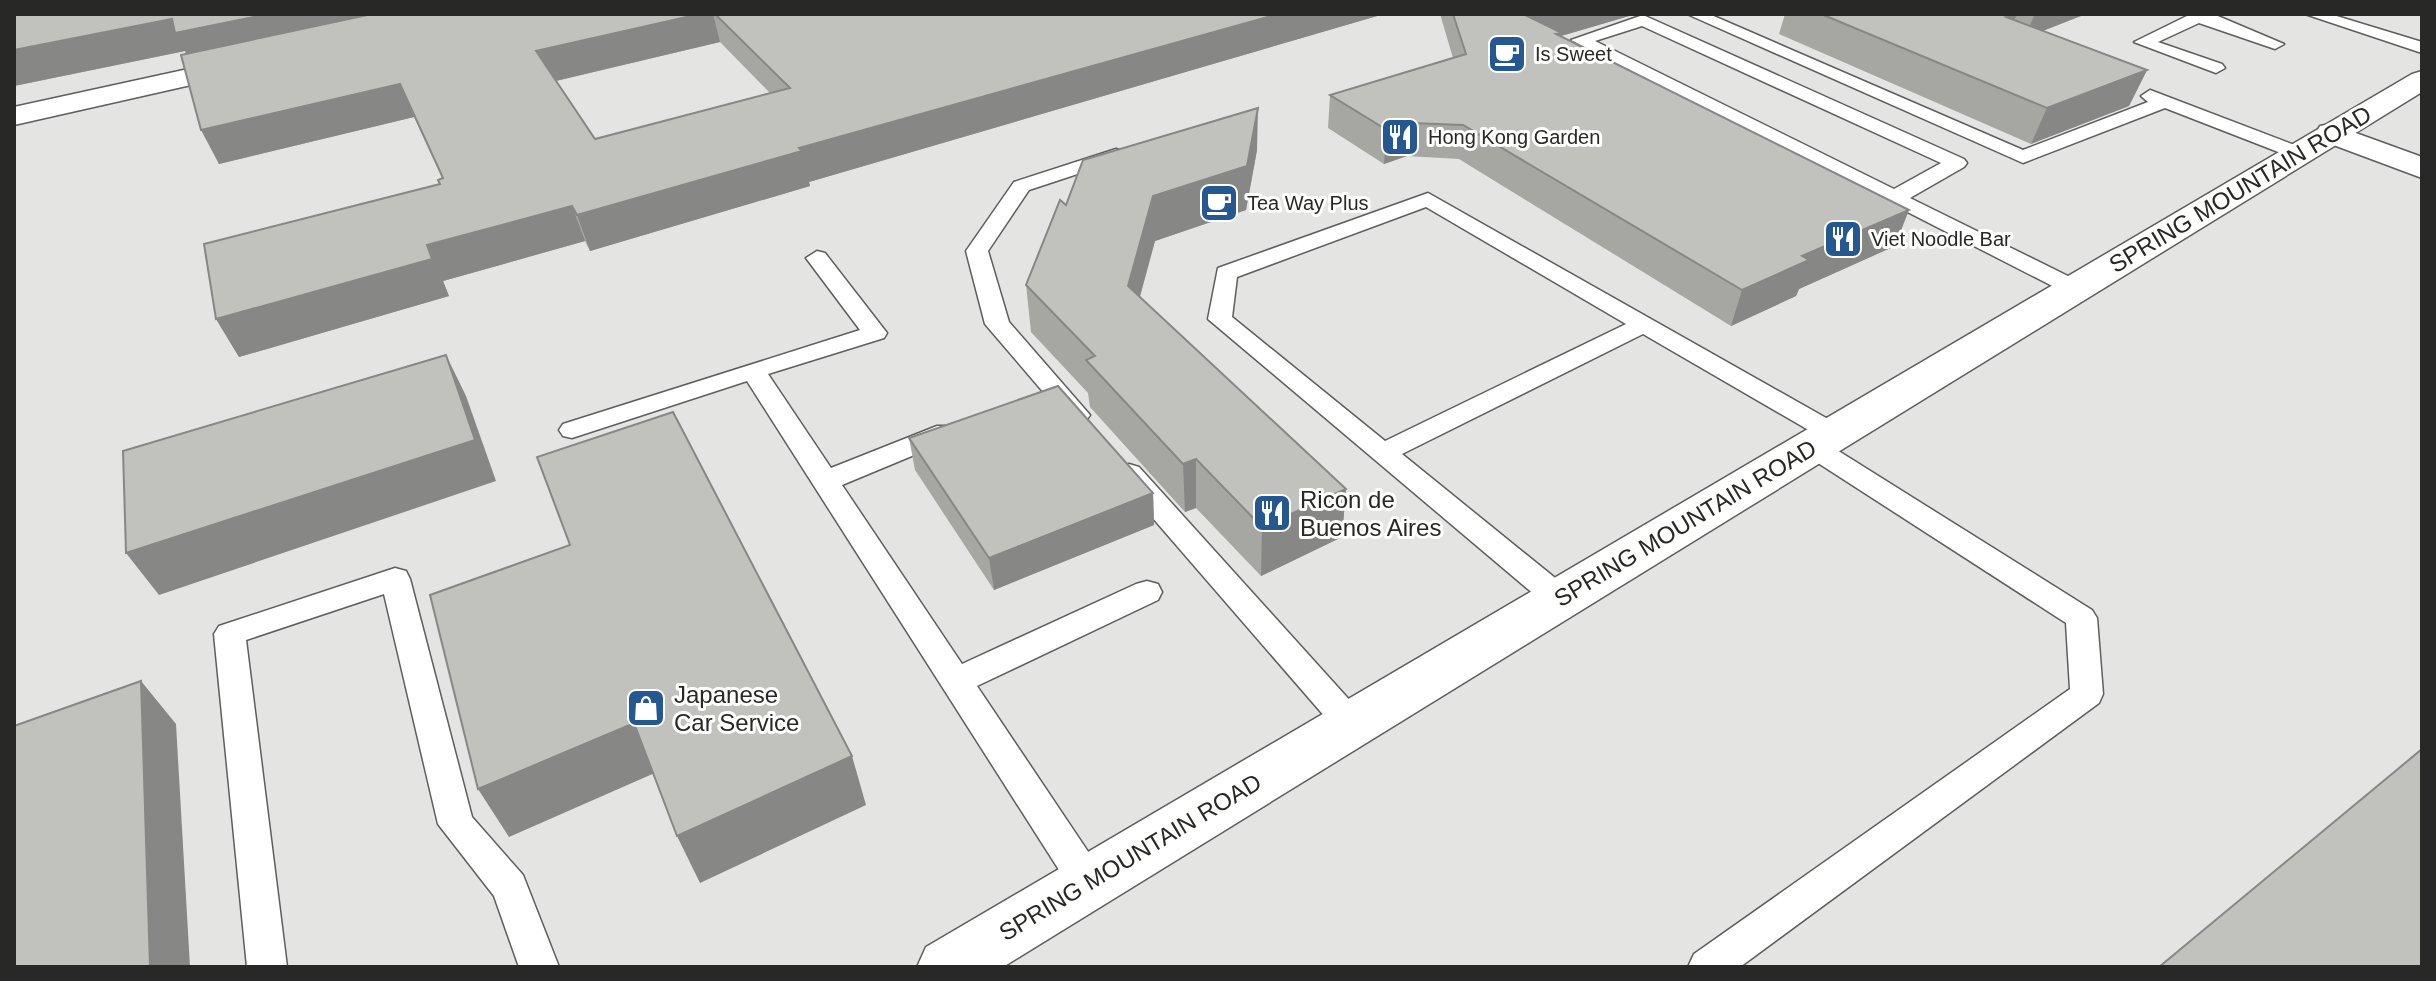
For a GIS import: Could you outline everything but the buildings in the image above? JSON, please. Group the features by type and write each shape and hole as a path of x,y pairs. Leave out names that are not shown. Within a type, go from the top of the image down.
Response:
{"main road":[{"path":"14,116 263,61"},
{"name":"SPRING MOUNTAIN ROAD","path":"948,967 2422,80"},
{"path":"2315,143 2422,168"}],"lane":[{"path":"1695,14 2023,157 2165,102"},
{"path":"2313,14 2422,48"},
{"path":"2216,68 2143,42 2201,16 2275,44"},
{"path":"1894,198 1957,163 1643,20 1580,40 1637,69 1894,198 2074,288"},
{"path":"2136,91 2165,102 2315,143"},
{"path":"1090,430 997,324 977,251 1021,186 1135,149"},
{"path":"1559,598 1220,319 1226,273 1428,199 1644,324 1822,440 2081,618 2087,694 1708,967"},
{"path":"572,430 875,333 817,258"},
{"path":"1383,453 1644,324"},
{"path":"753,371 1088,883"},
{"path":"825,481 973,421"},
{"path":"1111,453 1351,724"},
{"path":"267,967 230,634 395,579 456,824 510,887 539,967"},
{"path":"956,681 1147,592"}],"place":[{"name":"Is Sweet","path":"1507,54"},
{"name":"Hong Kong Garden","path":"1400,137"},
{"name":"Tea Way Plus","path":"1219,203"},
{"name":"Viet Noodle Bar","path":"1843,239"},
{"name":"Ricon de Buenos Aires","path":"1272,513"},
{"name":"Japanese Car Service","path":"646,708"}]}
